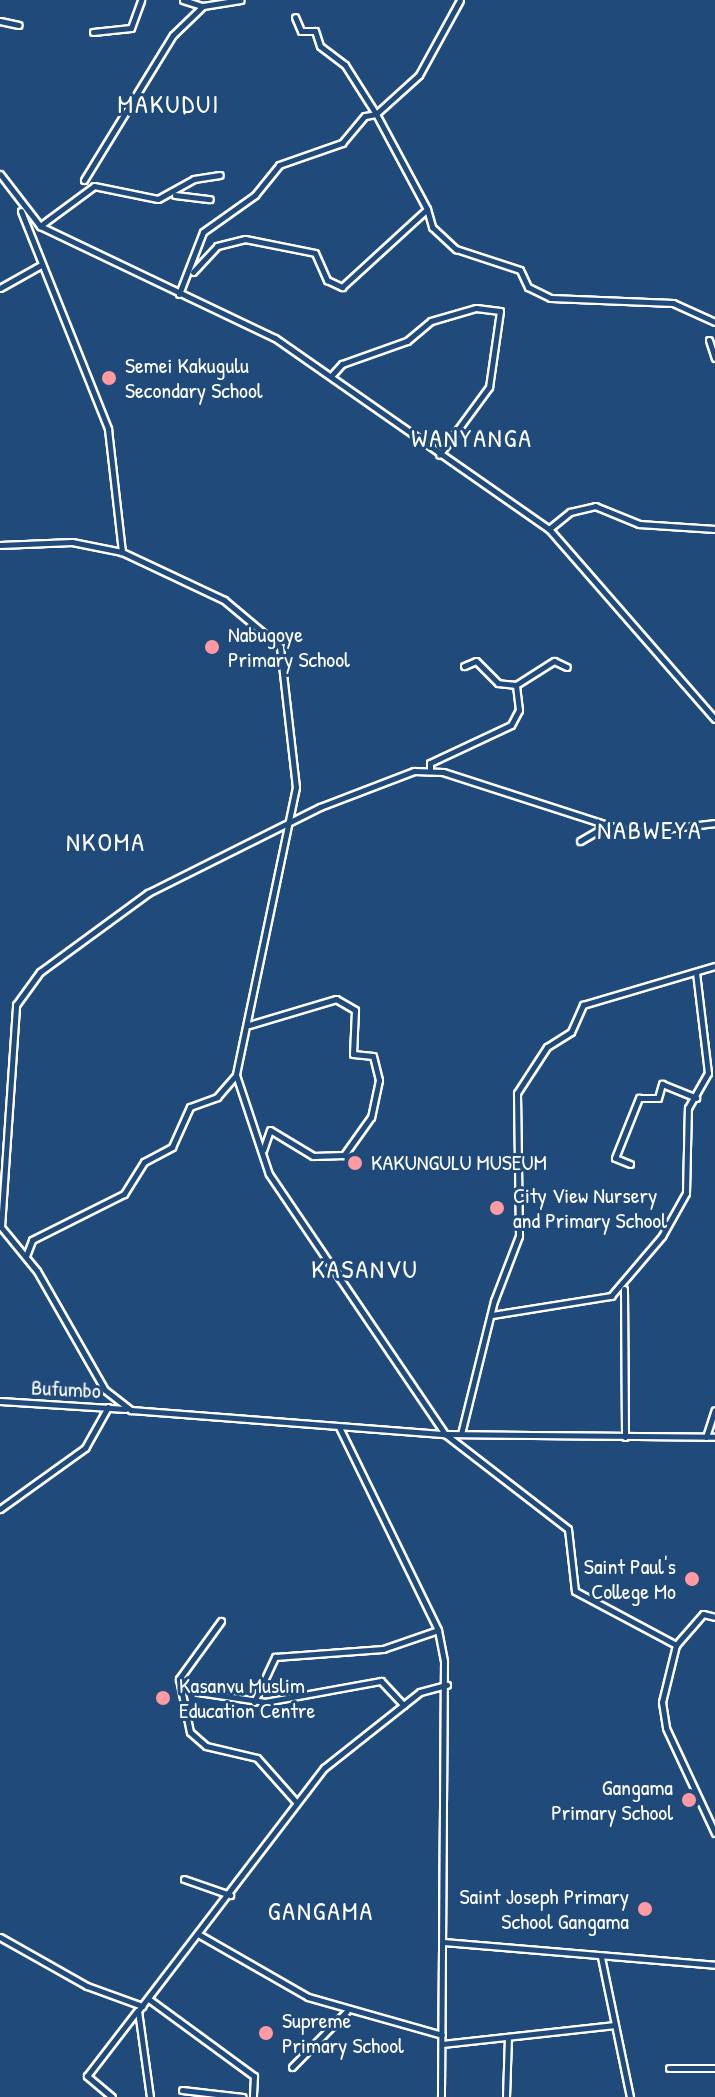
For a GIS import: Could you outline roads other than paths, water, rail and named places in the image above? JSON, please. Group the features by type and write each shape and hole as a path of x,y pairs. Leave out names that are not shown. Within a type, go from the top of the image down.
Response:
{"street":[{"path":"93,32 131,28 141,0"},
{"path":"183,0 203,6 241,0"},
{"path":"193,272 203,232 255,195 279,165 342,143 365,116 376,114 419,75 460,0"},
{"path":"84,180 166,45 203,6"},
{"path":"295,17 301,31 315,31 320,46 345,65 376,114 427,209 432,227 456,249 520,270 528,287 551,298 673,303 715,322"},
{"path":"0,21 19,25"},
{"path":"0,174 20,209 108,429 122,552"},
{"path":"174,195 194,179 220,175"},
{"path":"40,226 94,186 158,199 174,195 210,199"},
{"path":"20,209 40,226 260,330 332,375 439,455 549,529 715,719"},
{"path":"179,294 193,272 217,246 245,239 315,253 327,280 342,287 427,209"},
{"path":"0,288 41,265"},
{"path":"332,375 342,364 407,341 431,321 476,308 500,311 489,387 439,455"},
{"path":"709,340 715,358"},
{"path":"549,529 595,506 639,524 715,529"},
{"path":"0,545 72,542 122,552 224,600 279,646 292,728 292,806 236,1075 227,1089 190,1107 172,1147 144,1162 124,1194 32,1240 26,1257"},
{"path":"464,666 476,661 498,683 516,685 554,661 567,667"},
{"path":"430,770 430,763 511,725 520,707 516,685"},
{"path":"131,1410 105,1390 26,1257 0,1227 10,1021 29,982 148,893 296,819 393,777 430,770 637,833 715,823"},
{"path":"292,806 296,819"},
{"path":"580,841 609,825"},
{"path":"461,1434 522,1212 517,1093 547,1047 571,1032 583,1005 715,966"},
{"path":"625,1437 624,1289 686,1193 685,1132 708,1073 696,973"},
{"path":"248,1025 336,999 355,1010 353,1054 373,1056 379,1080 371,1117 344,1155 313,1156 270,1130 263,1152"},
{"path":"236,1075 276,1188 445,1434 568,1529 575,1591 676,1645"},
{"path":"630,1164 615,1158 639,1098 658,1098 662,1084 696,1098"},
{"path":"227,1089 241,1092"},
{"path":"492,1315 624,1289"},
{"name":"Bufumbo","path":"0,1401 445,1434 715,1437"},
{"path":"0,1509 85,1448 108,1407"},
{"path":"706,1437 715,1410"},
{"path":"339,1427 438,1630 447,1685 441,2097"},
{"path":"715,1617 703,1614 676,1645 662,1702 666,1728 715,1833"},
{"path":"221,1621 179,1679 190,1732 206,1746 257,1758 296,1802"},
{"path":"254,1702 275,1657 383,1649 438,1630"},
{"path":"198,1692 254,1702 376,1681 403,1705"},
{"path":"112,2097 87,2076 150,2000 296,1802 333,1760 403,1705 447,1685"},
{"path":"184,1879 230,1895"},
{"path":"198,1934 261,1963 275,1983 347,2011 442,2035"},
{"path":"0,1937 87,1986 140,2009"},
{"path":"443,1942 715,1965"},
{"path":"601,1957 630,2097"},
{"path":"150,2000 254,2076 253,2097"},
{"path":"140,2009 150,2097"},
{"path":"292,2067 347,2011"},
{"path":"442,2044 615,2025"},
{"path":"506,2097 508,2038"},
{"path":"669,2068 715,2068"},
{"path":"182,2090 243,2097"}],"place":[{"name":"Semei Kakugulu Secondary School","path":"109,378"},
{"name":"Nabugoye Primary School","path":"212,647"},
{"name":"KAKUNGULU MUSEUM","path":"355,1163"},
{"name":"City View Nursery and Primary School","path":"497,1208"},
{"name":"Saint Paul's College Mo","path":"692,1579"},
{"name":"Kasanvu Muslim Education Centre","path":"163,1698"},
{"name":"Gangama Primary School","path":"689,1800"},
{"name":"Saint Joseph Primary School Gangama","path":"645,1909"},
{"name":"Supreme Primary School","path":"266,2033"}],"district":[{"name":"MAKUDUI","path":"169,104"},
{"name":"WANYANGA","path":"472,438"},
{"name":"NABWEYA","path":"650,830"},
{"name":"NKOMA","path":"106,842"},
{"name":"KASANVU","path":"365,1269"},
{"name":"GANGAMA","path":"321,1911"}]}
